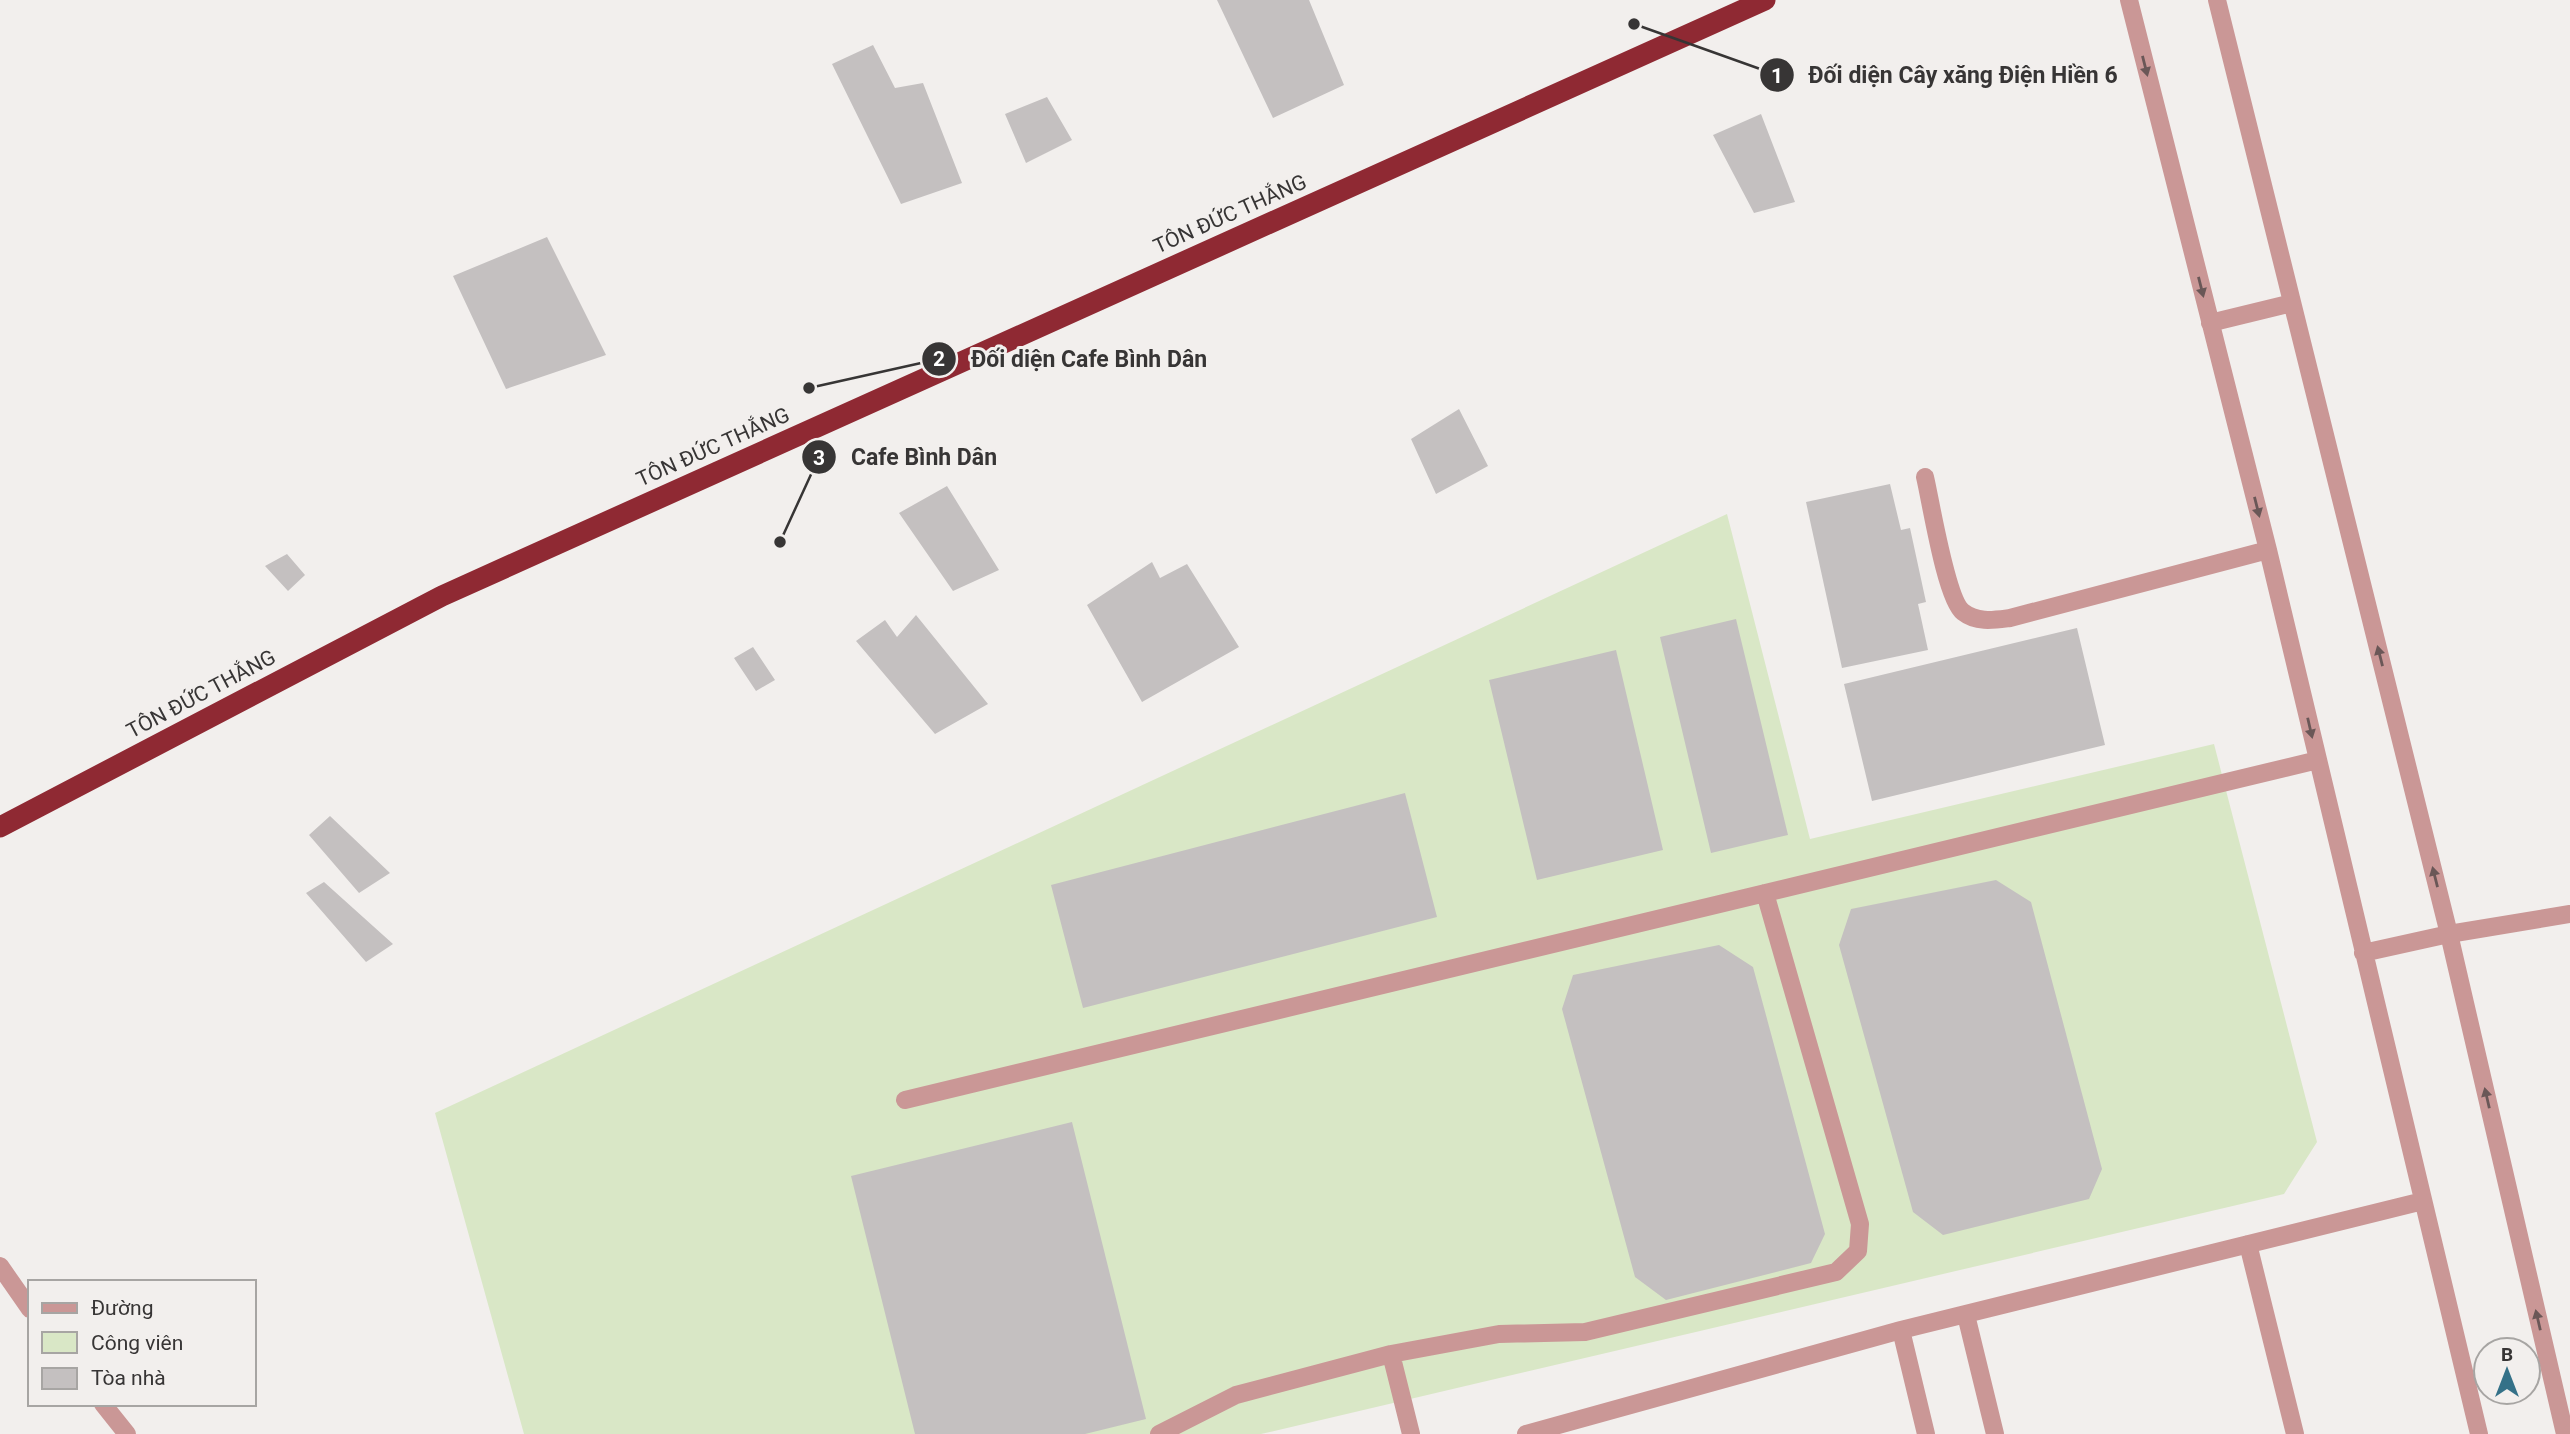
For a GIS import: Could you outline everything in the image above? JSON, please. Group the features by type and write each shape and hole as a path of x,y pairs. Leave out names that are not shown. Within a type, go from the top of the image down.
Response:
{"highway":[{"name":"TÔN ĐỨC THẮNG","path":"0,827 442,596 1765,0"}],"street":[{"path":"2129,0 2268,550 2479,1434"},
{"path":"2217,0 2449,934 2565,1434"},
{"path":"2210,323 2292,303"},
{"path":"1925,477 1951,595 1962,612 1983,621 2010,618 2268,550"},
{"path":"905,1100 2318,760"},
{"path":"1159,1434 1236,1395 1391,1354 1499,1334 1585,1332 1836,1272 1858,1251 1860,1224 1765,893"},
{"path":"2363,953 2449,934 2570,914"},
{"path":"1526,1434 1901,1330 2423,1201"},
{"path":"2248,1244 2295,1434"},
{"path":"0,1266 28,1306"},
{"path":"1966,1315 1995,1434"},
{"path":"1901,1330 1926,1434"},
{"path":"1391,1354 1411,1434"},
{"path":"105,1406 127,1434"}],"green space":[{"path":"1727,514 1810,839 2214,744 2317,1142 2284,1194 1261,1434 524,1434 435,1113"}],"building":[{"path":"1217,0 1309,0 1344,85 1273,118"},
{"path":"873,45 895,88 923,83 962,183 901,204 832,64"},
{"path":"1047,97 1072,140 1026,163 1005,114"},
{"path":"1761,114 1795,202 1754,213 1713,135"},
{"path":"547,237 606,355 506,389 453,276"},
{"path":"1459,409 1488,466 1436,494 1411,439"},
{"path":"1890,484 1901,530 1910,528 1926,602 1918,604 1928,650 1842,668 1806,502"},
{"path":"947,486 999,570 953,591 899,513"},
{"path":"287,554 305,575 288,591 265,566"},
{"path":"1152,562 1160,578 1187,564 1239,647 1142,702 1087,605"},
{"path":"916,615 988,704 935,734 856,641 885,620 897,637"},
{"path":"1736,619 1788,835 1711,853 1660,637"},
{"path":"2077,628 2105,745 1872,801 1844,684"},
{"path":"753,647 775,680 756,691 734,658"},
{"path":"1616,650 1663,850 1537,880 1489,680"},
{"path":"1405,793 1437,917 1083,1008 1051,885"},
{"path":"330,816 390,873 359,893 309,835"},
{"path":"1996,880 2031,902 2102,1169 2089,1199 1943,1235 1913,1212 1839,945 1851,909"},
{"path":"324,882 393,944 366,962 306,893"},
{"path":"1719,945 1753,967 1825,1234 1811,1263 1666,1300 1635,1277 1562,1009 1573,975"},
{"path":"1072,1122 1146,1419 1085,1434 915,1434 851,1176"}],"place":[{"name":"Đối diện Cây xăng Điện Hiền 6","path":"1634,24"},
{"name":"Đối diện Cafe Bình Dân","path":"809,388"},
{"name":"Cafe Bình Dân","path":"780,542"}]}
